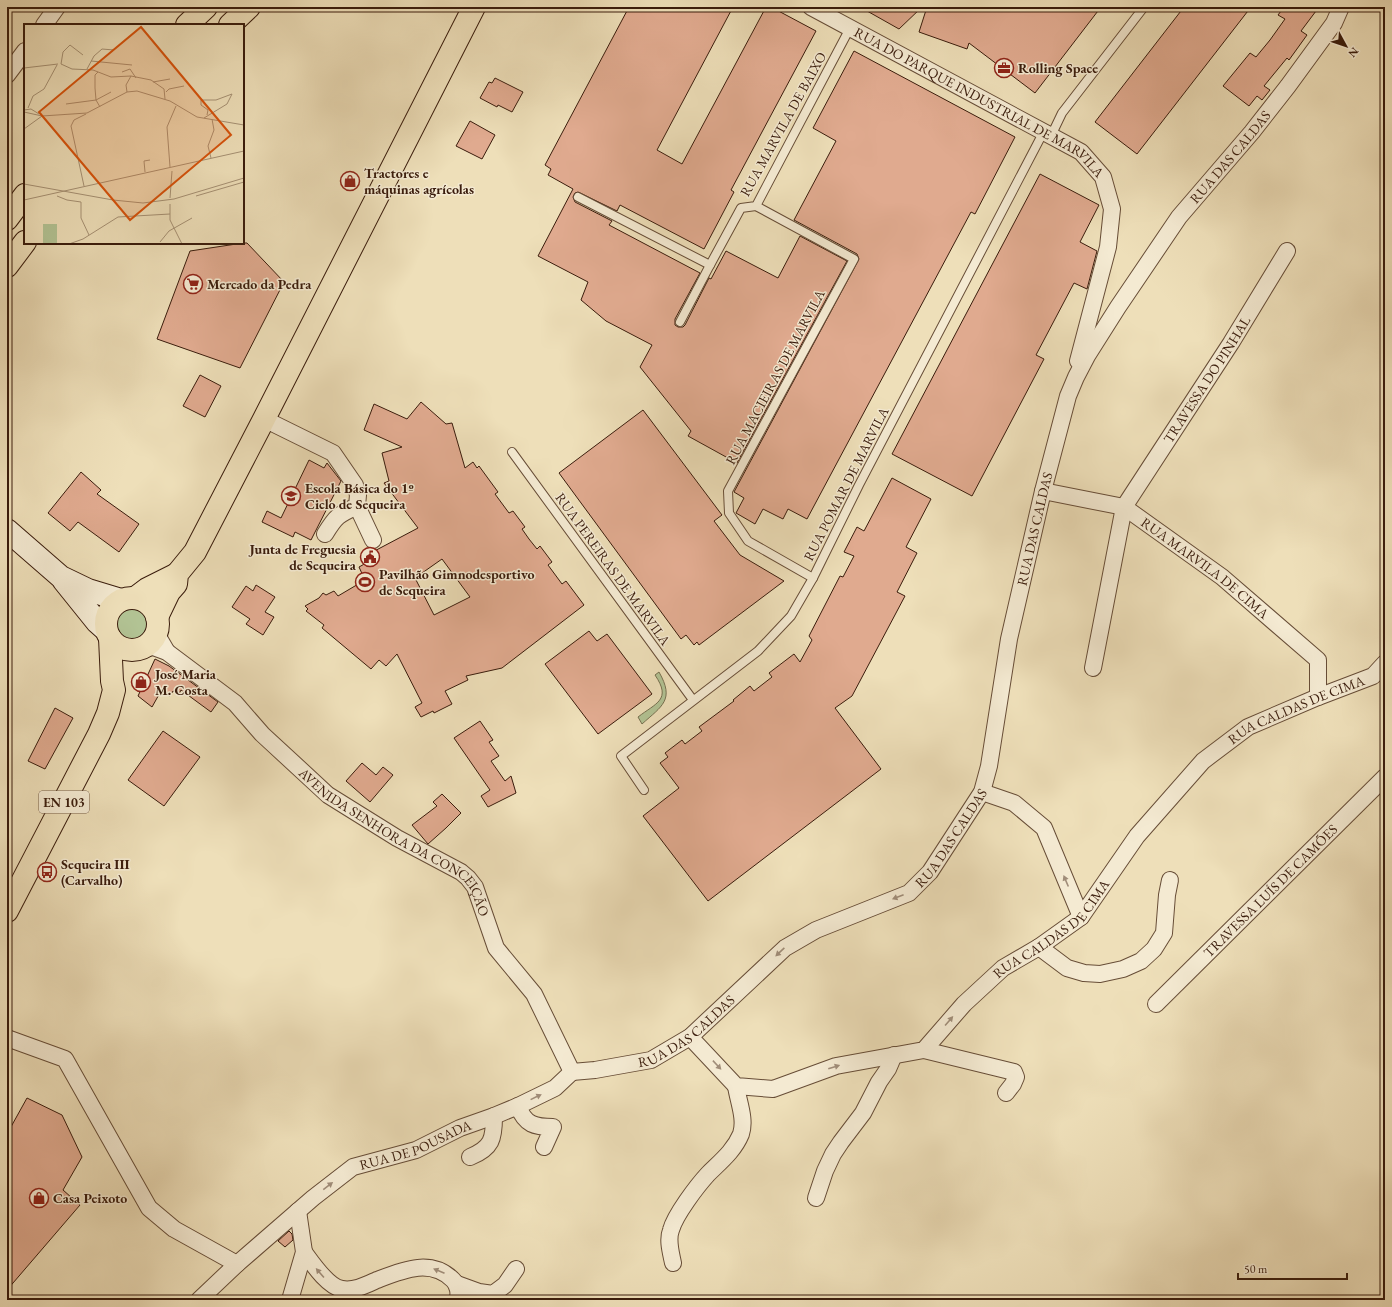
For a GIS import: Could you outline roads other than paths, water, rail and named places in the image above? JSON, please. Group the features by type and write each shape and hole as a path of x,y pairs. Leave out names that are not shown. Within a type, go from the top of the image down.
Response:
{"main road":[{"path":"188,24 206,7"},
{"path":"231,24 249,7"},
{"name":"EN 103","path":"114,690 107,615 112,606 177,574 195,552 474,7"},
{"path":"7,219 24,196"},
{"path":"7,266 24,243"},
{"name":"EN 103","path":"7,911 100,734 108,713 114,690 122,680 128,665 153,639 169,592 176,584 177,574"},
{"path":"108,634 115,644 130,650 153,639 150,605 143,600 128,599"}],"street":[{"path":"45,24 57,7"},
{"name":"RUA DO PARQUE INDUSTRIAL DE MARVILA","path":"811,7 1081,152 1103,177 1112,209 1108,247"},
{"name":"RUA DAS CALDAS","path":"1068,396 1087,356 1179,217 1252,132 1288,86 1334,23 1341,7"},
{"path":"7,75 24,52"},
{"name":"RUA DAS CALDAS","path":"572,1072 595,1070 651,1060 690,1037 785,948 816,930 909,893 930,872 982,792 989,766 1009,639 1043,491 1108,247"},
{"name":"TRAVESSA DO PINHAL","path":"1124,507 1231,343 1287,251"},
{"path":"1095,300 1104,308 1118,307"},
{"path":"1090,318 1093,322 1100,324 1109,321"},
{"path":"264,419 333,453 355,485 358,495 357,506 373,540"},
{"name":"RUA MARVILA DE CIMA","path":"1043,491 1124,507 1222,577 1318,660 1318,697"},
{"path":"325,534 334,519 342,513 357,506"},
{"path":"1093,668 1124,507"},
{"path":"7,530 62,576 88,590 128,599"},
{"path":"62,576 65,584 108,634"},
{"name":"AVENIDA SENHORA DA CONCEIÇÃO","path":"153,639 235,703 262,734 328,795 397,838 461,872 468,878 475,887 496,948 534,994 572,1072"},
{"name":"RUA CALDAS DE CIMA","path":"924,1050 964,1004 1003,968 1039,947 1081,917 1137,836 1203,761 1248,727 1318,697 1373,676 1385,662"},
{"name":"TRAVESSA LUÍS DE CAMÕES","path":"1156,1004 1385,777"},
{"path":"982,792 1014,803 1044,828 1081,917"},
{"path":"1039,947 1066,968 1084,972 1100,974 1123,968 1141,961 1154,949 1164,933 1167,895 1170,880"},
{"path":"673,1263 670,1248 670,1230 680,1211 704,1180 733,1148 741,1133 742,1124 736,1086 690,1037"},
{"path":"7,1038 65,1059 149,1208 174,1229 238,1264"},
{"path":"736,1086 773,1089 836,1066 924,1050 1014,1072 1016,1077 1006,1093"},
{"path":"816,1198 825,1171 833,1154 863,1113 894,1055"},
{"name":"RUA DE POUSADA","path":"199,1300 313,1198 353,1167 416,1150 460,1128 518,1106 555,1088 572,1072"},
{"path":"518,1106 524,1118 534,1125 541,1127 554,1127 544,1147"},
{"path":"470,1157 481,1153 488,1147 492,1136 494,1116"},
{"path":"290,1300 304,1252 298,1211"},
{"path":"304,1252 327,1281 342,1289 359,1288 403,1271 423,1266 438,1269 449,1276 457,1284 478,1292 493,1294 505,1285 516,1269"},
{"path":"457,1284 459,1296 457,1300"}],"lane":[{"name":"RUA POMAR DE MARVILA","path":"644,790 621,756 758,651 791,616 813,578 859,485 1047,134 1144,7"},
{"name":"RUA MARVILA DE BAIXO","path":"680,322 741,208 756,206 850,28"},
{"path":"578,197 710,265"},
{"name":"RUA MACIEIRAS DE MARVILA","path":"756,206 854,259 728,491 729,513 748,541 813,578"},
{"name":"RUA PEREIRAS DE MARVILA","path":"512,452 693,700"}],"place":[{"name":"Rolling Space","path":"1004,68"},
{"name":"Tractores e máquinas agrícolas","path":"350,181"},
{"name":"Mercado da Pedra","path":"193,284"},
{"name":"Escola Básica do 1º Ciclo de Sequeira","path":"291,496"},
{"name":"Junta de Freguesia de Sequeira","path":"370,557"},
{"name":"Pavilhão Gimnodesportivo de Sequeira","path":"365,582"},
{"name":"José Maria M. Costa","path":"141,682"},
{"name":"Sequeira III (Carvalho)","path":"47,872"},
{"name":"Casa Peixoto","path":"39,1198"}]}
